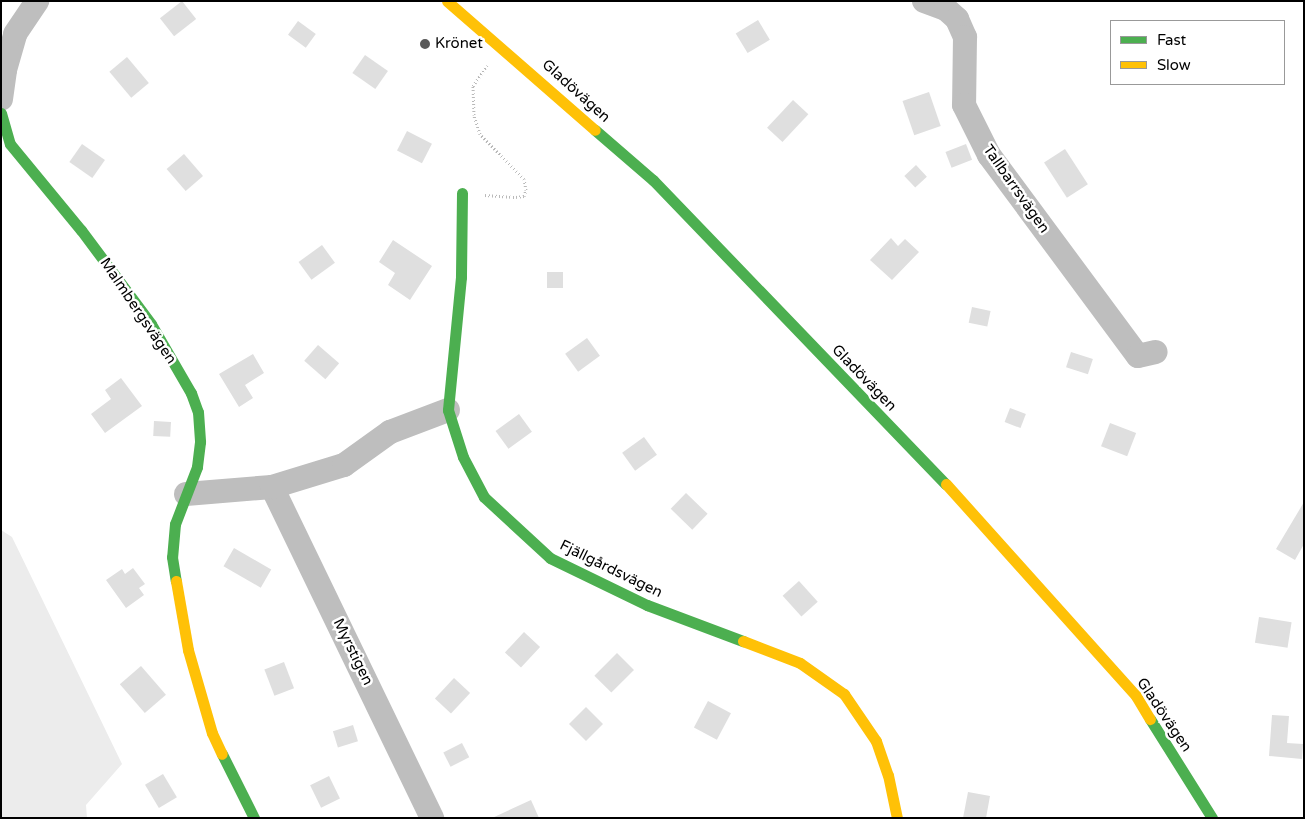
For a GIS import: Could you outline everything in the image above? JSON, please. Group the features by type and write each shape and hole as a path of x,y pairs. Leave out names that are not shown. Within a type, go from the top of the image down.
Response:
{"street":[{"path":"1,99 5,70 15,34 37,1"},
{"name":"Gladövägen","path":"447,1 508,51 653,180 975,514 1136,696 1212,818"},
{"name":"Tallbarrsvägen","path":"924,1 946,9 958,19 965,37 964,104 989,155 1138,356 1156,352"},
{"name":"Malmbergsvägen","path":"1,112 10,144 81,230 150,324 191,393 198,412 200,442 197,467 175,524 172,557 188,650 212,733 254,818"},
{"name":"Fjällgårdsvägen","path":"462,194 461,277 448,410 463,457 484,497 550,558 647,605 800,663 844,694 876,741 888,775 897,818"},
{"path":"186,494 272,487 344,465 390,432 448,410"},
{"name":"Myrstigen","path":"272,487 432,818"}],"path":[{"path":"462,194 516,198 524,196 526,190 524,179 480,134 474,115 473,86 491,59"}],"shaded area":[{"path":"1,530 12,537 122,764 86,805 87,818 1,818"}],"building":[{"path":"182,1 196,19 174,36 160,18"},
{"path":"758,20 770,40 748,53 736,33"},
{"path":"298,21 316,34 306,48 288,35"},
{"path":"365,55 388,71 375,89 352,73"},
{"path":"127,57 149,83 131,98 109,72"},
{"path":"929,92 941,126 914,135 903,101"},
{"path":"793,100 808,114 782,142 767,128"},
{"path":"407,131 432,144 422,163 397,151"},
{"path":"82,144 105,160 92,178 69,162"},
{"path":"966,144 972,160 952,168 945,152"},
{"path":"1065,149 1088,184 1067,198 1044,163"},
{"path":"184,154 203,176 186,191 167,169"},
{"path":"916,165 927,177 915,188 904,176"},
{"path":"891,238 898,246 905,239 919,252 892,280 870,260"},
{"path":"393,240 432,266 410,300 388,285 395,273 379,262"},
{"path":"322,245 335,263 311,280 299,262"},
{"path":"547,272 563,272 563,288 547,288"},
{"path":"972,307 991,311 987,327 969,323"},
{"path":"587,338 600,356 578,372 565,354"},
{"path":"318,345 339,363 325,379 304,361"},
{"path":"1071,352 1093,359 1088,374 1066,367"},
{"path":"253,354 264,373 245,385 253,398 239,407 219,374"},
{"path":"121,378 142,406 105,433 91,414 111,399 105,390"},
{"path":"1010,408 1026,414 1020,428 1005,422"},
{"path":"519,414 532,432 508,449 496,431"},
{"path":"154,421 171,422 170,437 153,436"},
{"path":"1110,423 1136,433 1127,456 1101,446"},
{"path":"644,437 657,455 635,471 622,453"},
{"path":"686,493 708,514 692,530 671,509"},
{"path":"1304,502 1304,544 1295,560 1276,549"},
{"path":"234,548 271,570 261,588 224,566"},
{"path":"133,568 145,584 139,588 144,595 126,608 106,580 122,569 125,574"},
{"path":"799,581 818,602 801,617 783,596"},
{"path":"1259,617 1292,622 1288,648 1255,643"},
{"path":"524,632 540,647 521,667 505,652"},
{"path":"617,653 634,670 611,693 594,676"},
{"path":"284,662 294,688 274,696 264,670"},
{"path":"141,666 166,695 145,713 120,684"},
{"path":"454,678 470,693 451,713 435,698"},
{"path":"708,701 731,713 717,740 694,727"},
{"path":"586,707 603,724 586,741 569,724"},
{"path":"1272,715 1289,716 1287,743 1303,744 1302,759 1269,756"},
{"path":"353,725 358,741 338,747 333,731"},
{"path":"462,743 469,757 451,767 443,753"},
{"path":"163,774 177,797 159,808 145,785"},
{"path":"329,776 340,798 321,808 310,785"},
{"path":"968,792 990,796 986,818 963,818"},
{"path":"531,800 539,818 492,818"}],"traffic: fast":[{"path":"1,113 10,144 81,230 151,324 191,393 198,412 200,442 197,467 175,524 172,557 176,581"},
{"path":"595,130 653,180 946,484"},
{"path":"462,193 461,277 448,410 463,457 484,497 550,558 647,605 743,641"},
{"path":"1150,719 1212,818"},
{"path":"222,754 254,818"}],"traffic: slow":[{"path":"447,1 595,130"},
{"path":"946,484 1136,696 1150,719"},
{"path":"176,581 188,650 212,733 222,754"},
{"path":"743,641 800,663 844,694 876,741 888,775 897,818"}],"place":[{"name":"Krönet","path":"425,44"}]}
